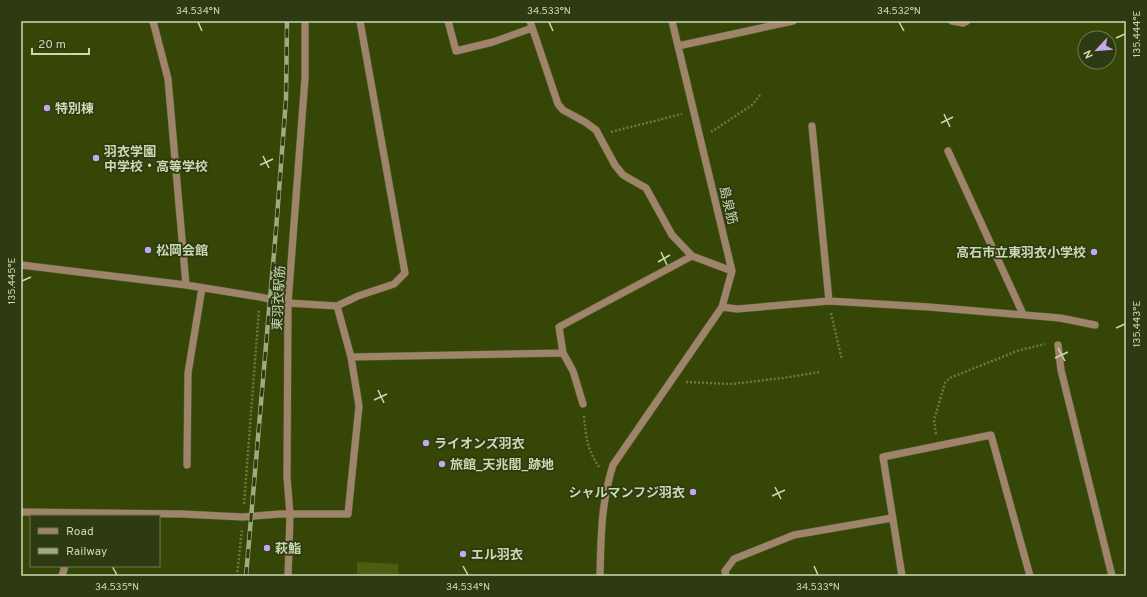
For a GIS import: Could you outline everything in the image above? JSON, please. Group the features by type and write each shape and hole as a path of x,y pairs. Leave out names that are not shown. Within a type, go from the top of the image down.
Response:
{"street":[{"path":"153,21 168,79 186,285"},
{"name":"東羽衣駅筋","path":"288,576 290,515 287,477 288,303 305,78 305,21"},
{"path":"21,265 186,285 288,303 337,306 358,296 394,284 405,272 360,21"},
{"path":"448,21 456,51 494,42 531,24 558,104 563,110 596,130 615,165 623,175 646,188 672,235 692,256 732,271"},
{"name":"島泉筋","path":"600,576 601,530 606,489 613,465 722,307 732,271 672,21"},
{"path":"678,46 793,21"},
{"path":"952,21 963,23 967,21"},
{"path":"812,126 828,301"},
{"path":"948,151 1023,314"},
{"path":"583,404 574,371 563,353 559,327 692,256"},
{"path":"187,465 188,373 202,288"},
{"path":"722,307 737,309 828,301 1023,314 1060,318 1094,325"},
{"path":"21,512 80,515 182,514 243,517 280,514 348,514 359,406 351,357 337,306"},
{"path":"1058,345 1061,370 1112,576"},
{"path":"351,357 563,353"},
{"path":"902,576 883,457 991,435 1030,576"},
{"path":"726,576 725,571 734,559 794,535 892,518"}],"path":[{"path":"700,139 752,104 761,94"},
{"path":"599,135 694,112"},
{"path":"237,576 260,297"},
{"path":"828,301 842,360"},
{"path":"938,446 934,420 945,382 950,378 1017,351 1048,344 1058,345"},
{"path":"671,381 732,384 820,372"},
{"path":"583,404 586,439 592,456 608,481"}],"green space":[{"path":"357,562 398,564 399,576 357,576"}],"railway":[{"path":"246,576 286,99 287,21"}],"place":[{"name":"特別棟","path":"47,108"},
{"name":"羽衣学園 中学校・高等学校","path":"96,158"},
{"name":"松岡会館","path":"148,250"},
{"name":"高石市立東羽衣小学校","path":"1094,252"},
{"name":"ライオンズ羽衣","path":"426,443"},
{"name":"旅館_天兆閣_跡地","path":"442,464"},
{"name":"シャルマンフジ羽衣","path":"693,492"},
{"name":"萩鮨","path":"267,548"},
{"name":"エル羽衣","path":"463,554"}]}
